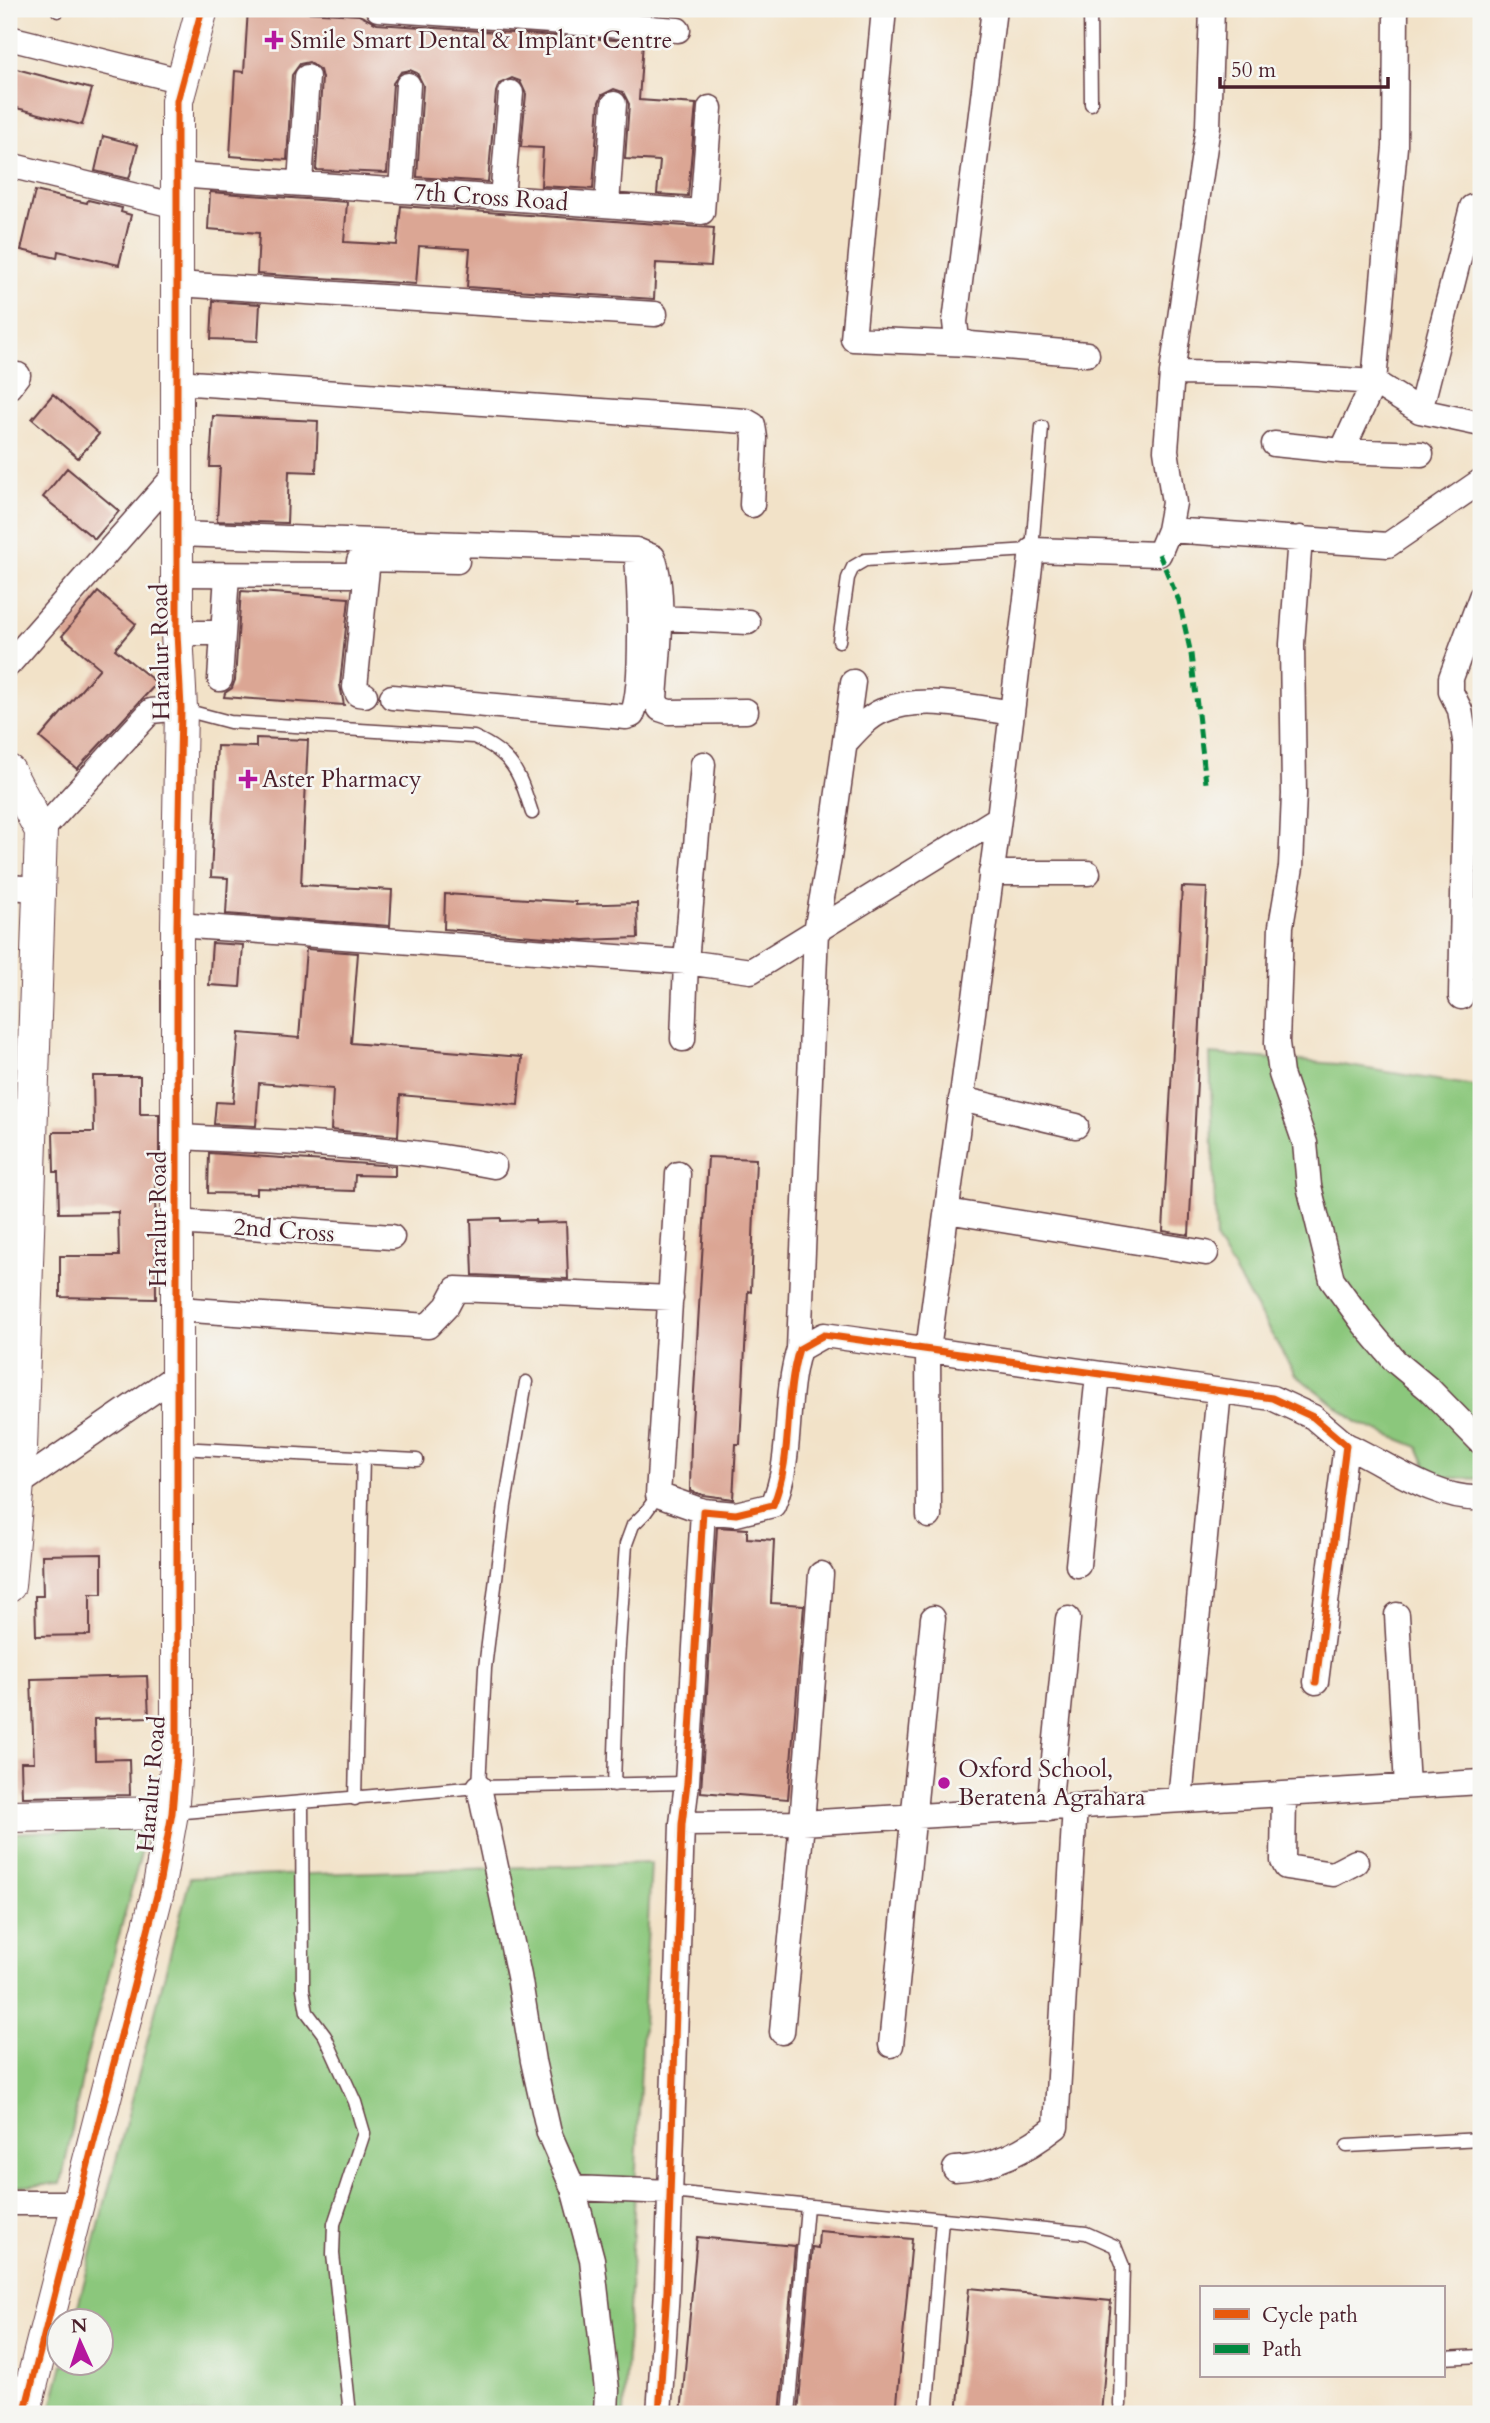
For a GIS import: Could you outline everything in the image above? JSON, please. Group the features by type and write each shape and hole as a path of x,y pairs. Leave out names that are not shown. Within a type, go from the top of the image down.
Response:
{"street":[{"name":"Haralur Road","path":"24,2414 158,1891 172,1813 177,1755 177,925 181,708 177,633 177,101 202,9"},
{"path":"378,9 678,30"},
{"path":"884,9 853,339 970,344 1087,354"},
{"path":"970,344 957,339 955,322 994,9"},
{"path":"929,1516 928,1350 1032,550 1159,554 1169,530 1174,503 1166,450 1172,373 1208,126 1212,9"},
{"path":"1342,451 1374,382 1395,147 1396,9"},
{"path":"9,38 182,81"},
{"path":"300,183 307,77"},
{"path":"401,191 408,85"},
{"path":"502,198 511,93"},
{"path":"607,205 614,104"},
{"name":"7th Cross Road","path":"177,175 702,212 710,108"},
{"path":"9,165 177,206"},
{"path":"1420,411 1472,208"},
{"path":"177,284 655,314"},
{"path":"1172,373 1259,374 1374,382 1420,411 1481,424"},
{"path":"177,382 746,421 753,425 755,438 752,505"},
{"path":"1274,444 1342,451 1421,454"},
{"path":"9,664 177,473"},
{"path":"1169,530 1388,545 1481,481"},
{"path":"177,534 637,557"},
{"path":"1300,538 1292,644 1294,794 1290,867 1281,939 1277,1043 1281,1074 1305,1143 1309,1186 1332,1280 1395,1361 1430,1391 1481,1442"},
{"path":"392,697 626,717 632,715 639,669 637,557"},
{"path":"177,574 355,575 359,561 368,559 653,557 657,567 660,618 655,700 660,709 669,712 746,710"},
{"path":"365,695 358,694 355,687 368,559"},
{"path":"220,679 227,575"},
{"path":"1461,997 1466,746 1460,710 1451,692 1451,678 1477,622 1481,597"},
{"path":"660,618 748,622"},
{"path":"177,633 223,633"},
{"path":"678,1174 659,1495 703,1511 736,1514 773,1505 783,1482 791,1374 799,1349 816,931 853,682"},
{"path":"845,743 864,723 881,711 904,705 934,702 1012,713"},
{"path":"9,1586 13,1488 21,1449 18,1246 23,888 41,831 151,711 181,708"},
{"path":"683,1039 703,764"},
{"path":"9,771 41,831"},
{"path":"177,925 687,962 751,971 999,818"},
{"path":"991,873 1088,873"},
{"path":"961,1099 1076,1126"},
{"path":"177,1137 324,1143 435,1154 494,1166"},
{"path":"947,1210 1206,1253"},
{"name":"2nd Cross","path":"177,1223 392,1237"},
{"path":"177,1309 428,1326 447,1306 456,1289 671,1298"},
{"path":"799,1349 824,1335 1272,1398 1313,1418 1346,1445 1446,1494 1467,1499 1481,1498"},
{"path":"13,1488 177,1374"},
{"path":"1079,1565 1098,1375"},
{"path":"1180,1800 1219,1391"},
{"path":"1316,1682 1346,1445"},
{"path":"659,2414 671,2192 682,1824 687,1783 703,1511"},
{"path":"782,2032 802,1823 821,1574"},
{"path":"1397,1615 1407,1786"},
{"path":"891,2045 933,1618"},
{"path":"1049,1809 1068,1619"},
{"path":"682,1824 802,1823 1481,1782"},
{"path":"479,1787 509,1923 533,2061 549,2133 573,2188 592,2259 607,2390 606,2414"},
{"path":"1284,1794 1283,1861 1286,1867 1333,1874 1356,1862"},
{"path":"955,2169 976,2168 1027,2150 1056,2127 1075,1806"},
{"path":"9,1816 172,1813"},
{"path":"573,2188 671,2192"},
{"path":"9,2203 78,2203"}],"lane":[{"path":"1090,9 1091,104"},
{"path":"838,641 848,578 853,567 865,560 1032,550 1042,428"},
{"path":"181,708 230,722 474,737 496,747 520,776 532,813"},
{"path":"479,1787 485,1668 505,1505 526,1382"},
{"path":"177,1448 417,1460"},
{"path":"355,1799 363,1457"},
{"path":"614,1785 618,1661 626,1544 633,1525 659,1495"},
{"path":"172,1813 479,1787 687,1783"},
{"path":"302,1804 303,1989 307,2012 325,2036 355,2102 364,2133 334,2224 333,2254 350,2414"},
{"path":"1347,2146 1481,2139"},
{"path":"671,2192 1086,2234 1115,2246 1123,2266 1120,2405"},
{"path":"789,2414 807,2206"},
{"path":"927,2404 942,2219"},
{"path":"1444,2358 1481,2356"}],"green space":[{"path":"1210,1054 1337,1064 1481,1087 1481,1479 1431,1477 1418,1447 1358,1423 1295,1374 1216,1240"},
{"path":"148,1827 86,2059 61,2184 9,2187 10,1833"},
{"path":"651,1863 624,2414 50,2414 59,2378 116,2378 116,2308 77,2308 190,1878"}],"building":[{"path":"248,9 359,15 377,24 643,42 639,100 696,104 688,196 657,194 660,161 625,159 629,104 623,92 614,89 602,95 599,102 593,189 541,186 543,148 521,147 526,94 520,81 512,78 499,84 496,92 488,182 417,177 423,85 417,73 410,70 401,72 393,83 387,173 316,170 322,78 320,70 309,62 300,64 292,75 287,160 230,156 235,71 244,72"},
{"path":"9,67 92,89 82,125 9,106"},
{"path":"103,136 138,145 129,179 95,171"},
{"path":"35,191 122,208 121,212 131,215 119,265 58,251 57,258 21,250"},
{"path":"210,192 347,202 344,242 397,245 401,206 714,228 711,266 656,263 654,299 467,287 470,249 419,246 416,284 257,274 259,233 208,229"},
{"path":"213,301 260,304 258,341 211,339"},
{"path":"53,394 99,434 78,458 32,419"},
{"path":"213,416 318,421 316,472 289,471 287,523 217,521 220,467 210,467"},
{"path":"67,468 119,511 95,539 43,497"},
{"path":"241,591 349,598 340,685 344,705 224,697 235,680"},
{"path":"98,592 136,624 115,649 157,683 77,769 40,738 100,668 62,636"},
{"path":"256,738 308,740 301,885 392,890 390,926 226,914 228,878 211,877 217,746 256,747"},
{"path":"1182,887 1207,888 1189,1235 1163,1231"},
{"path":"445,894 576,902 576,905 637,903 638,938 584,940 444,929"},
{"path":"212,943 243,945 240,987 209,985"},
{"path":"306,949 358,953 351,1043 522,1057 518,1105 400,1095 398,1136 331,1130 333,1089 259,1083 256,1126 214,1124 216,1102 233,1103 239,1033 299,1038"},
{"path":"93,1076 140,1076 140,1114 159,1114 159,1175 155,1175 156,1299 60,1297 60,1256 119,1256 118,1212 59,1213 53,1132 94,1132"},
{"path":"209,1153 395,1166 395,1176 355,1175 354,1191 257,1188 257,1194 208,1193"},
{"path":"708,1157 756,1159 751,1292 748,1291 740,1444 736,1444 733,1499 690,1491"},
{"path":"501,1218 501,1221 566,1222 568,1279 473,1275 471,1219"},
{"path":"717,1527 747,1529 747,1538 774,1540 771,1603 804,1605 788,1799 701,1792"},
{"path":"102,1554 102,1594 90,1594 90,1635 36,1636 35,1596 43,1596 42,1555"},
{"path":"147,1676 149,1717 94,1719 95,1760 129,1759 130,1795 22,1797 21,1762 34,1762 31,1679"},
{"path":"819,2231 912,2239 896,2414 798,2414 812,2247 818,2248"},
{"path":"697,2237 795,2246 780,2414 681,2414"},
{"path":"969,2288 1111,2301 1101,2414 957,2414"}],"marked path":[{"path":"1159,554 1179,601 1191,654 1206,783"}],"cycle path":[{"path":"24,2414 158,1891 172,1813 177,1755 177,925 181,708 177,633 177,101 202,9"},
{"path":"659,2414 667,2290 682,1824 687,1783 703,1511 736,1514 773,1505 784,1467 791,1388 799,1349 824,1335 1272,1398 1313,1417 1346,1445 1316,1682"}],"place":[{"name":"Smile Smart Dental & Implant Centre","path":"274,40"},
{"name":"Aster Pharmacy","path":"248,779"},
{"name":"Oxford School, Beratena Agrahara","path":"944,1783"}]}
